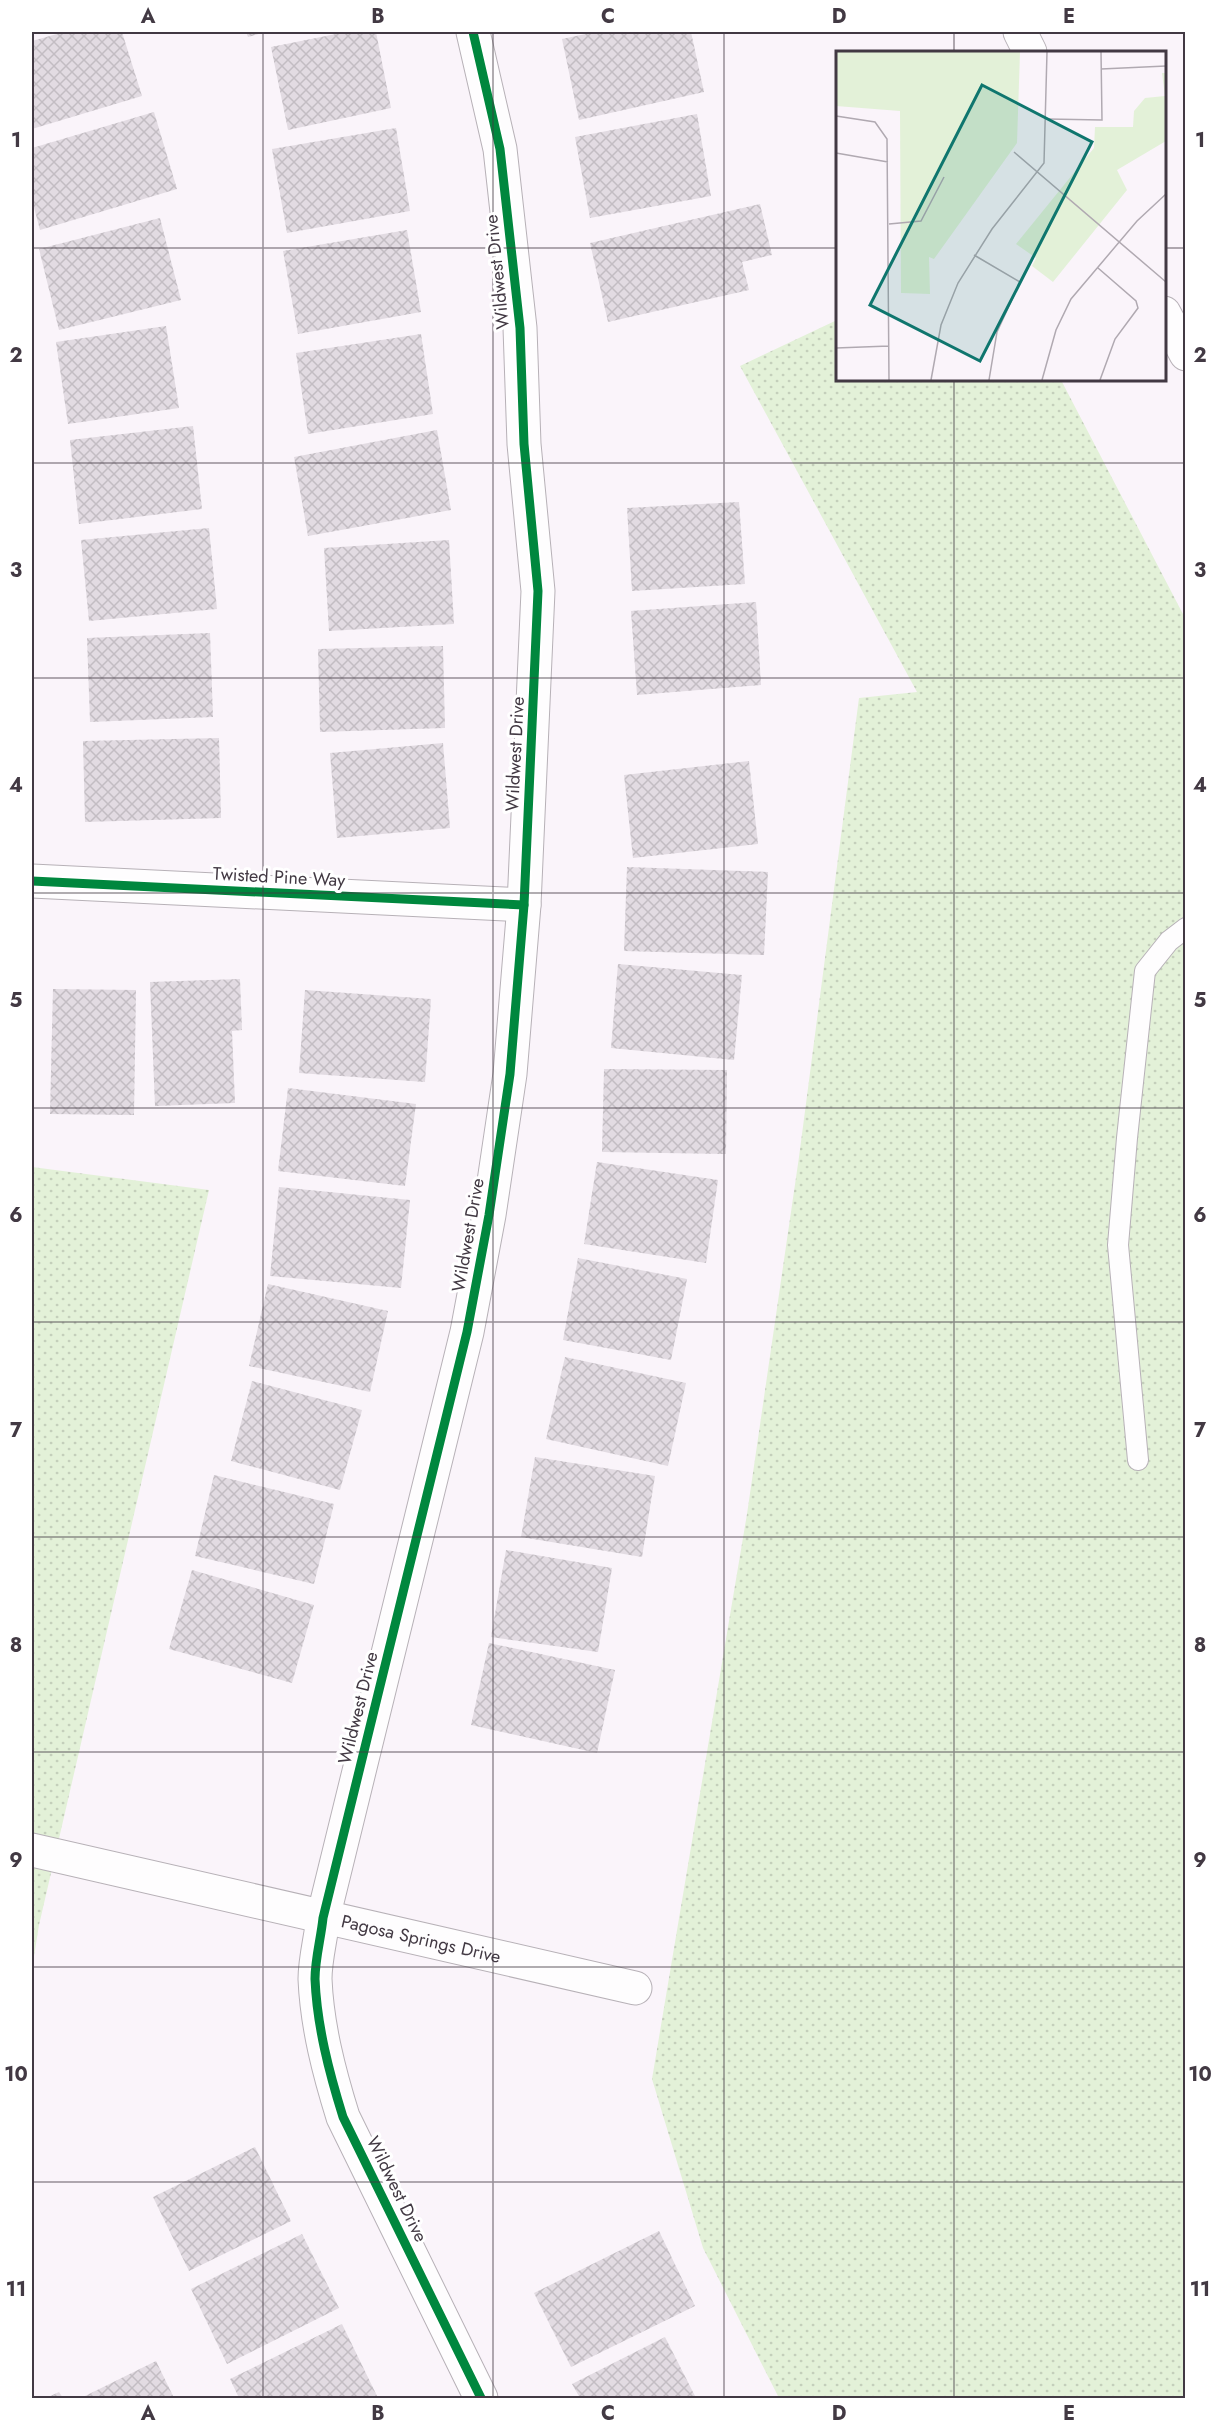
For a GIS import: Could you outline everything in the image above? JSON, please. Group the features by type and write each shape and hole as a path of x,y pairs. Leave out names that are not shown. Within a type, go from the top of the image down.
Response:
{"street":[{"name":"Wildwest Drive","path":"473,32 501,160 520,328 524,444 538,591 524,905 510,1074 489,1215 467,1332 323,1918 315,1977 321,2029 331,2078 343,2117 481,2398"},
{"path":"1020,32 1030,51"},
{"path":"1166,318 1185,354"},
{"name":"Twisted Pine Way","path":"32,881 524,905"},
{"name":"Pagosa Springs Drive","path":"32,1850 635,1988"}],"lane":[{"path":"1138,1460 1118,1245 1126,1138 1145,971 1169,941 1185,928"}],"green space":[{"path":"836,320 836,381 1062,381 1185,618 1185,2398 779,2398 703,2248 652,2079 747,1514 799,1157 859,698 917,692 740,366"},
{"path":"32,1167 209,1190 39,1925 32,1969"}],"building":[{"path":"64,32 122,32 142,96 32,129 32,41"},
{"path":"246,32 266,32 248,37"},
{"path":"346,32 376,32 391,108 288,130 271,47"},
{"path":"595,32 691,32 704,92 579,120 562,39"},
{"path":"154,112 177,189 40,230 32,200 32,148"},
{"path":"697,114 711,196 590,218 575,137"},
{"path":"396,128 410,211 287,233 272,149"},
{"path":"760,204 772,255 742,262 749,290 608,322 590,243"},
{"path":"160,218 181,300 59,330 39,249"},
{"path":"407,230 421,312 298,334 283,251"},
{"path":"166,326 179,408 68,424 56,342"},
{"path":"421,334 433,414 308,434 296,353"},
{"path":"193,426 202,509 79,524 70,440"},
{"path":"437,430 451,510 308,536 294,457"},
{"path":"739,502 745,584 632,591 627,508"},
{"path":"209,528 217,609 89,621 81,540"},
{"path":"449,540 454,624 329,631 324,548"},
{"path":"756,602 761,685 637,695 631,611"},
{"path":"210,633 213,717 90,722 87,638"},
{"path":"443,646 445,728 320,732 318,649"},
{"path":"219,738 221,818 85,822 83,741"},
{"path":"443,743 450,828 337,838 330,753"},
{"path":"749,761 758,844 633,858 624,775"},
{"path":"627,867 768,872 764,955 624,951"},
{"path":"618,964 742,975 734,1060 611,1048"},
{"path":"240,979 242,1030 232,1031 235,1103 155,1106 150,982"},
{"path":"53,989 136,990 134,1115 50,1114"},
{"path":"305,990 431,999 425,1082 299,1073"},
{"path":"604,1069 727,1070 726,1154 602,1152"},
{"path":"288,1088 416,1104 405,1186 278,1171"},
{"path":"597,1162 718,1180 706,1263 584,1244"},
{"path":"279,1187 410,1200 401,1288 270,1276"},
{"path":"578,1258 687,1279 671,1360 563,1340"},
{"path":"268,1284 388,1311 370,1392 249,1366"},
{"path":"565,1357 686,1383 668,1466 546,1439"},
{"path":"252,1381 362,1410 340,1490 231,1461"},
{"path":"535,1457 655,1476 642,1557 521,1537"},
{"path":"214,1475 334,1504 314,1584 195,1556"},
{"path":"506,1550 612,1568 598,1652 491,1637"},
{"path":"192,1570 314,1605 292,1683 169,1649"},
{"path":"489,1643 615,1670 597,1753 471,1725"},
{"path":"255,2147 291,2221 189,2271 153,2197"},
{"path":"659,2231 695,2306 571,2367 534,2293"},
{"path":"302,2234 339,2308 227,2364 191,2289"},
{"path":"342,2324 378,2398 239,2398 230,2379"},
{"path":"665,2337 696,2398 580,2398 572,2384"},
{"path":"156,2361 174,2398 83,2398 83,2397"},
{"path":"59,2392 63,2398 46,2398"}],"cycle path":[{"path":"473,32 500,149 520,328 524,444 538,591 524,905 510,1074 489,1215 467,1332 323,1918 315,1979 324,2049 343,2117 481,2398"},
{"path":"32,881 524,905"}]}
